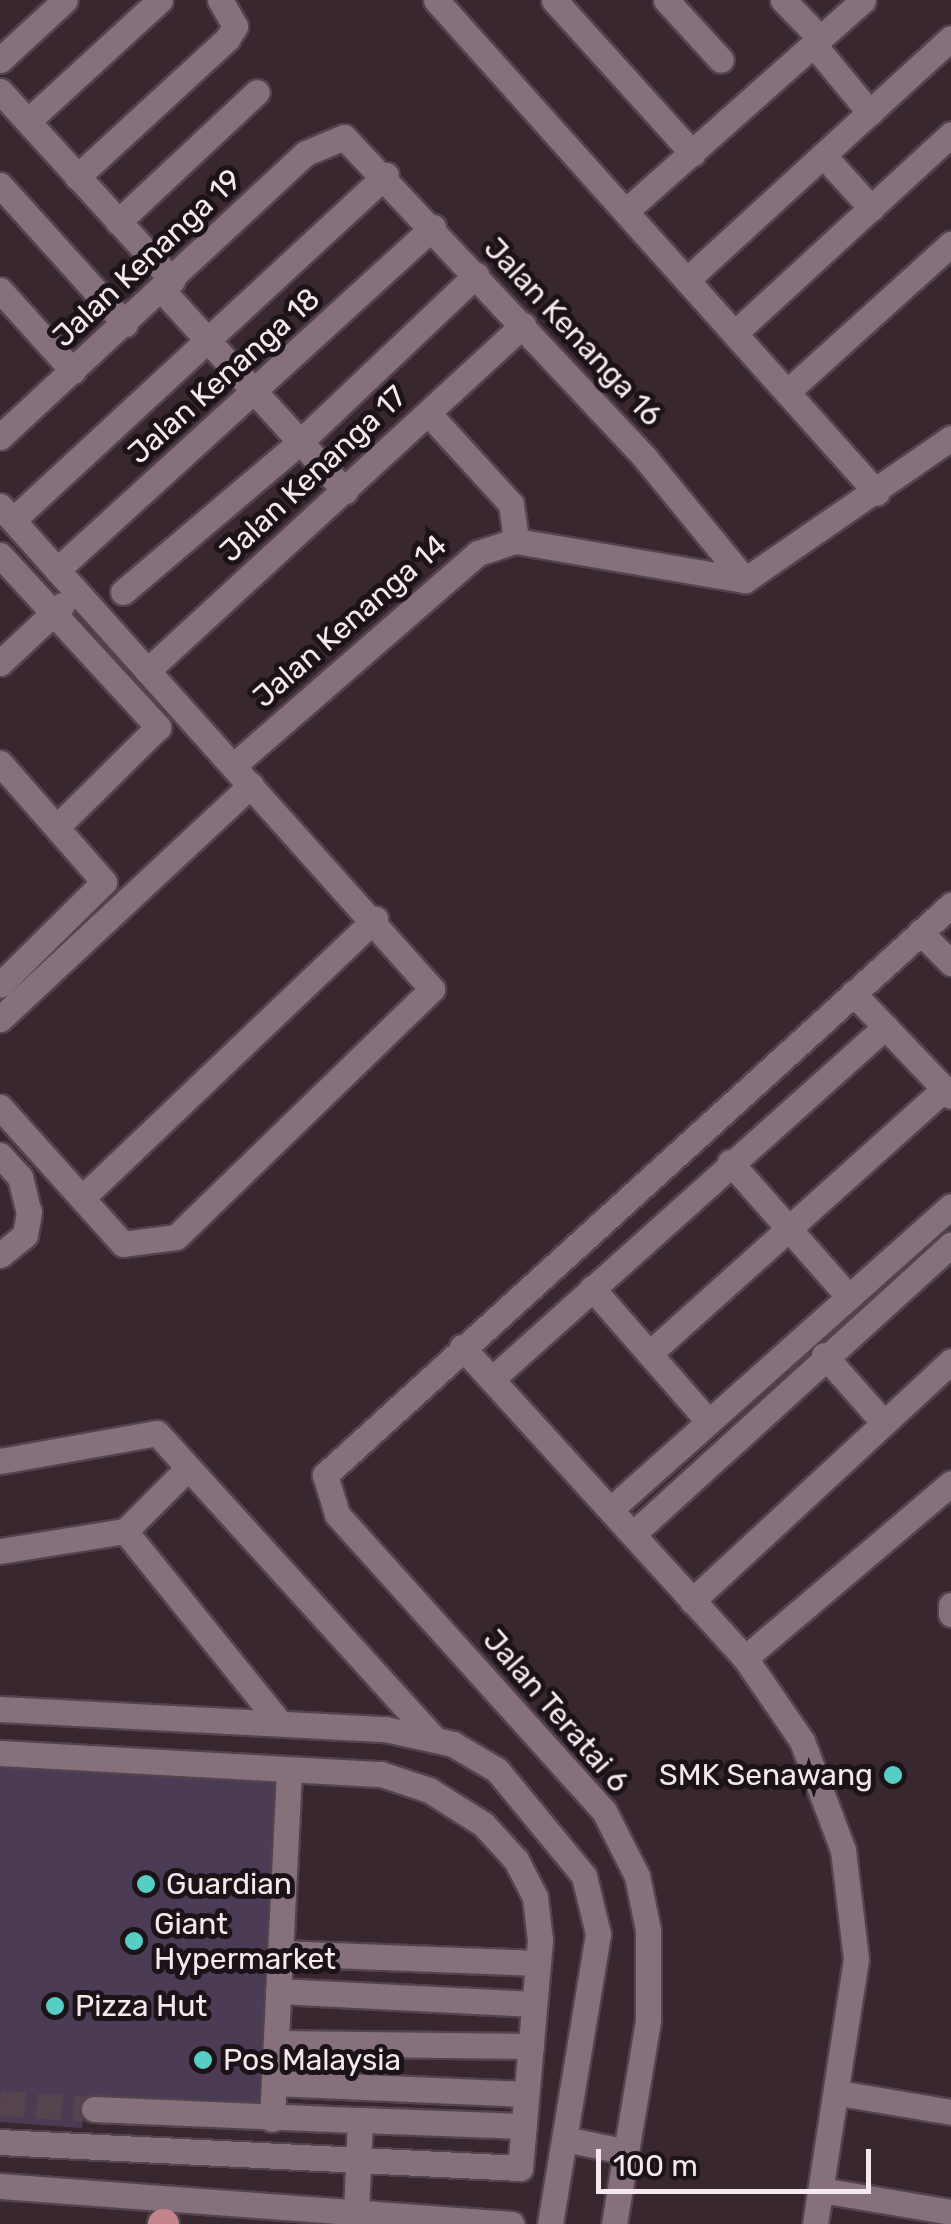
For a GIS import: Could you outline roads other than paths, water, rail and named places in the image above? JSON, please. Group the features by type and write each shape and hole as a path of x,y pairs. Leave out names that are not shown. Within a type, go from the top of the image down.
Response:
{"street":[{"path":"0,60 65,0"},
{"path":"28,121 160,0"},
{"path":"77,177 226,39 236,26 220,0"},
{"path":"436,0 628,209 877,492"},
{"path":"554,0 693,154"},
{"path":"666,0 722,60"},
{"path":"784,0 870,113"},
{"path":"628,209 863,0"},
{"path":"688,278 951,38"},
{"path":"0,90 118,222 208,340 345,491"},
{"path":"118,222 257,92"},
{"path":"736,332 951,134"},
{"name":"Jalan Kenanga 16","path":"344,137 386,175 523,325 745,580"},
{"name":"Jalan Kenanga 19","path":"0,437 306,152 344,137"},
{"path":"824,155 871,208"},
{"path":"0,1107 123,1244 176,1236 432,988 376,918 6,513 208,340 386,175"},
{"path":"0,185 125,324"},
{"name":"Jalan Kenanga 18","path":"57,570 433,227"},
{"path":"788,392 951,244"},
{"path":"123,592 300,442 476,275"},
{"path":"0,290 73,371"},
{"name":"Jalan Kenanga 17","path":"148,671 523,325"},
{"path":"428,413 511,504 516,541 745,580 951,438"},
{"name":"Jalan Kenanga 14","path":"234,765 478,554 516,541"},
{"path":"0,555 158,727 58,827"},
{"path":"0,663 76,592"},
{"path":"0,762 94,866 100,894 2,980"},
{"path":"0,1018 252,786"},
{"path":"815,2224 840,2093 856,1959 842,1850 802,1740 745,1658 462,1347 951,905"},
{"path":"82,1198 376,918"},
{"path":"920,932 951,963"},
{"path":"650,1353 786,1226 948,1093 853,993"},
{"path":"492,1379 730,1162 886,1028"},
{"path":"0,1155 20,1177 29,1212 25,1236 0,1255"},
{"path":"730,1162 849,1297"},
{"path":"611,1509 951,1206"},
{"path":"634,1534 824,1355 951,1245"},
{"path":"592,1288 708,1420"},
{"name":"Jalan Teratai 6","path":"462,1347 336,1461 325,1476 337,1514 552,1746 604,1811 637,1876 648,1930 648,2020 623,2151 614,2224"},
{"path":"824,1355 883,1422"},
{"path":"692,1601 951,1361"},
{"path":"0,1461 135,1430 157,1432 435,1740"},
{"path":"0,1551 125,1531 188,1468"},
{"path":"745,1658 951,1483"},
{"path":"125,1531 276,1718"},
{"path":"951,1605 951,1614"},
{"path":"0,1708 276,1718 435,1740 497,1770 584,1876 596,1968 550,2224"},
{"path":"0,1753 289,1773 380,1774 483,1824 535,1897 538,1963 520,2168 0,2142"},
{"path":"272,2120 289,1773"},
{"path":"280,1953 538,1963"},
{"path":"278,1990 534,2004"},
{"path":"276,2043 531,2046"},
{"path":"274,2082 526,2094"},
{"path":"840,2093 951,2112"},
{"path":"94,2109 272,2120 524,2126"},
{"path":"356,2211 360,2120"},
{"path":"565,2139 623,2151"},
{"path":"0,2186 164,2218 356,2211 512,2224"},
{"path":"821,2190 951,2212"}],"tunnel":[{"path":"0,2103 94,2109"}],"place":[{"name":"SMK Senawang","path":"893,1775"},
{"name":"Guardian","path":"146,1884"},
{"name":"Giant Hypermarket","path":"134,1941"},
{"name":"Pizza Hut","path":"55,2006"},
{"name":"Pos Malaysia","path":"203,2060"}]}
